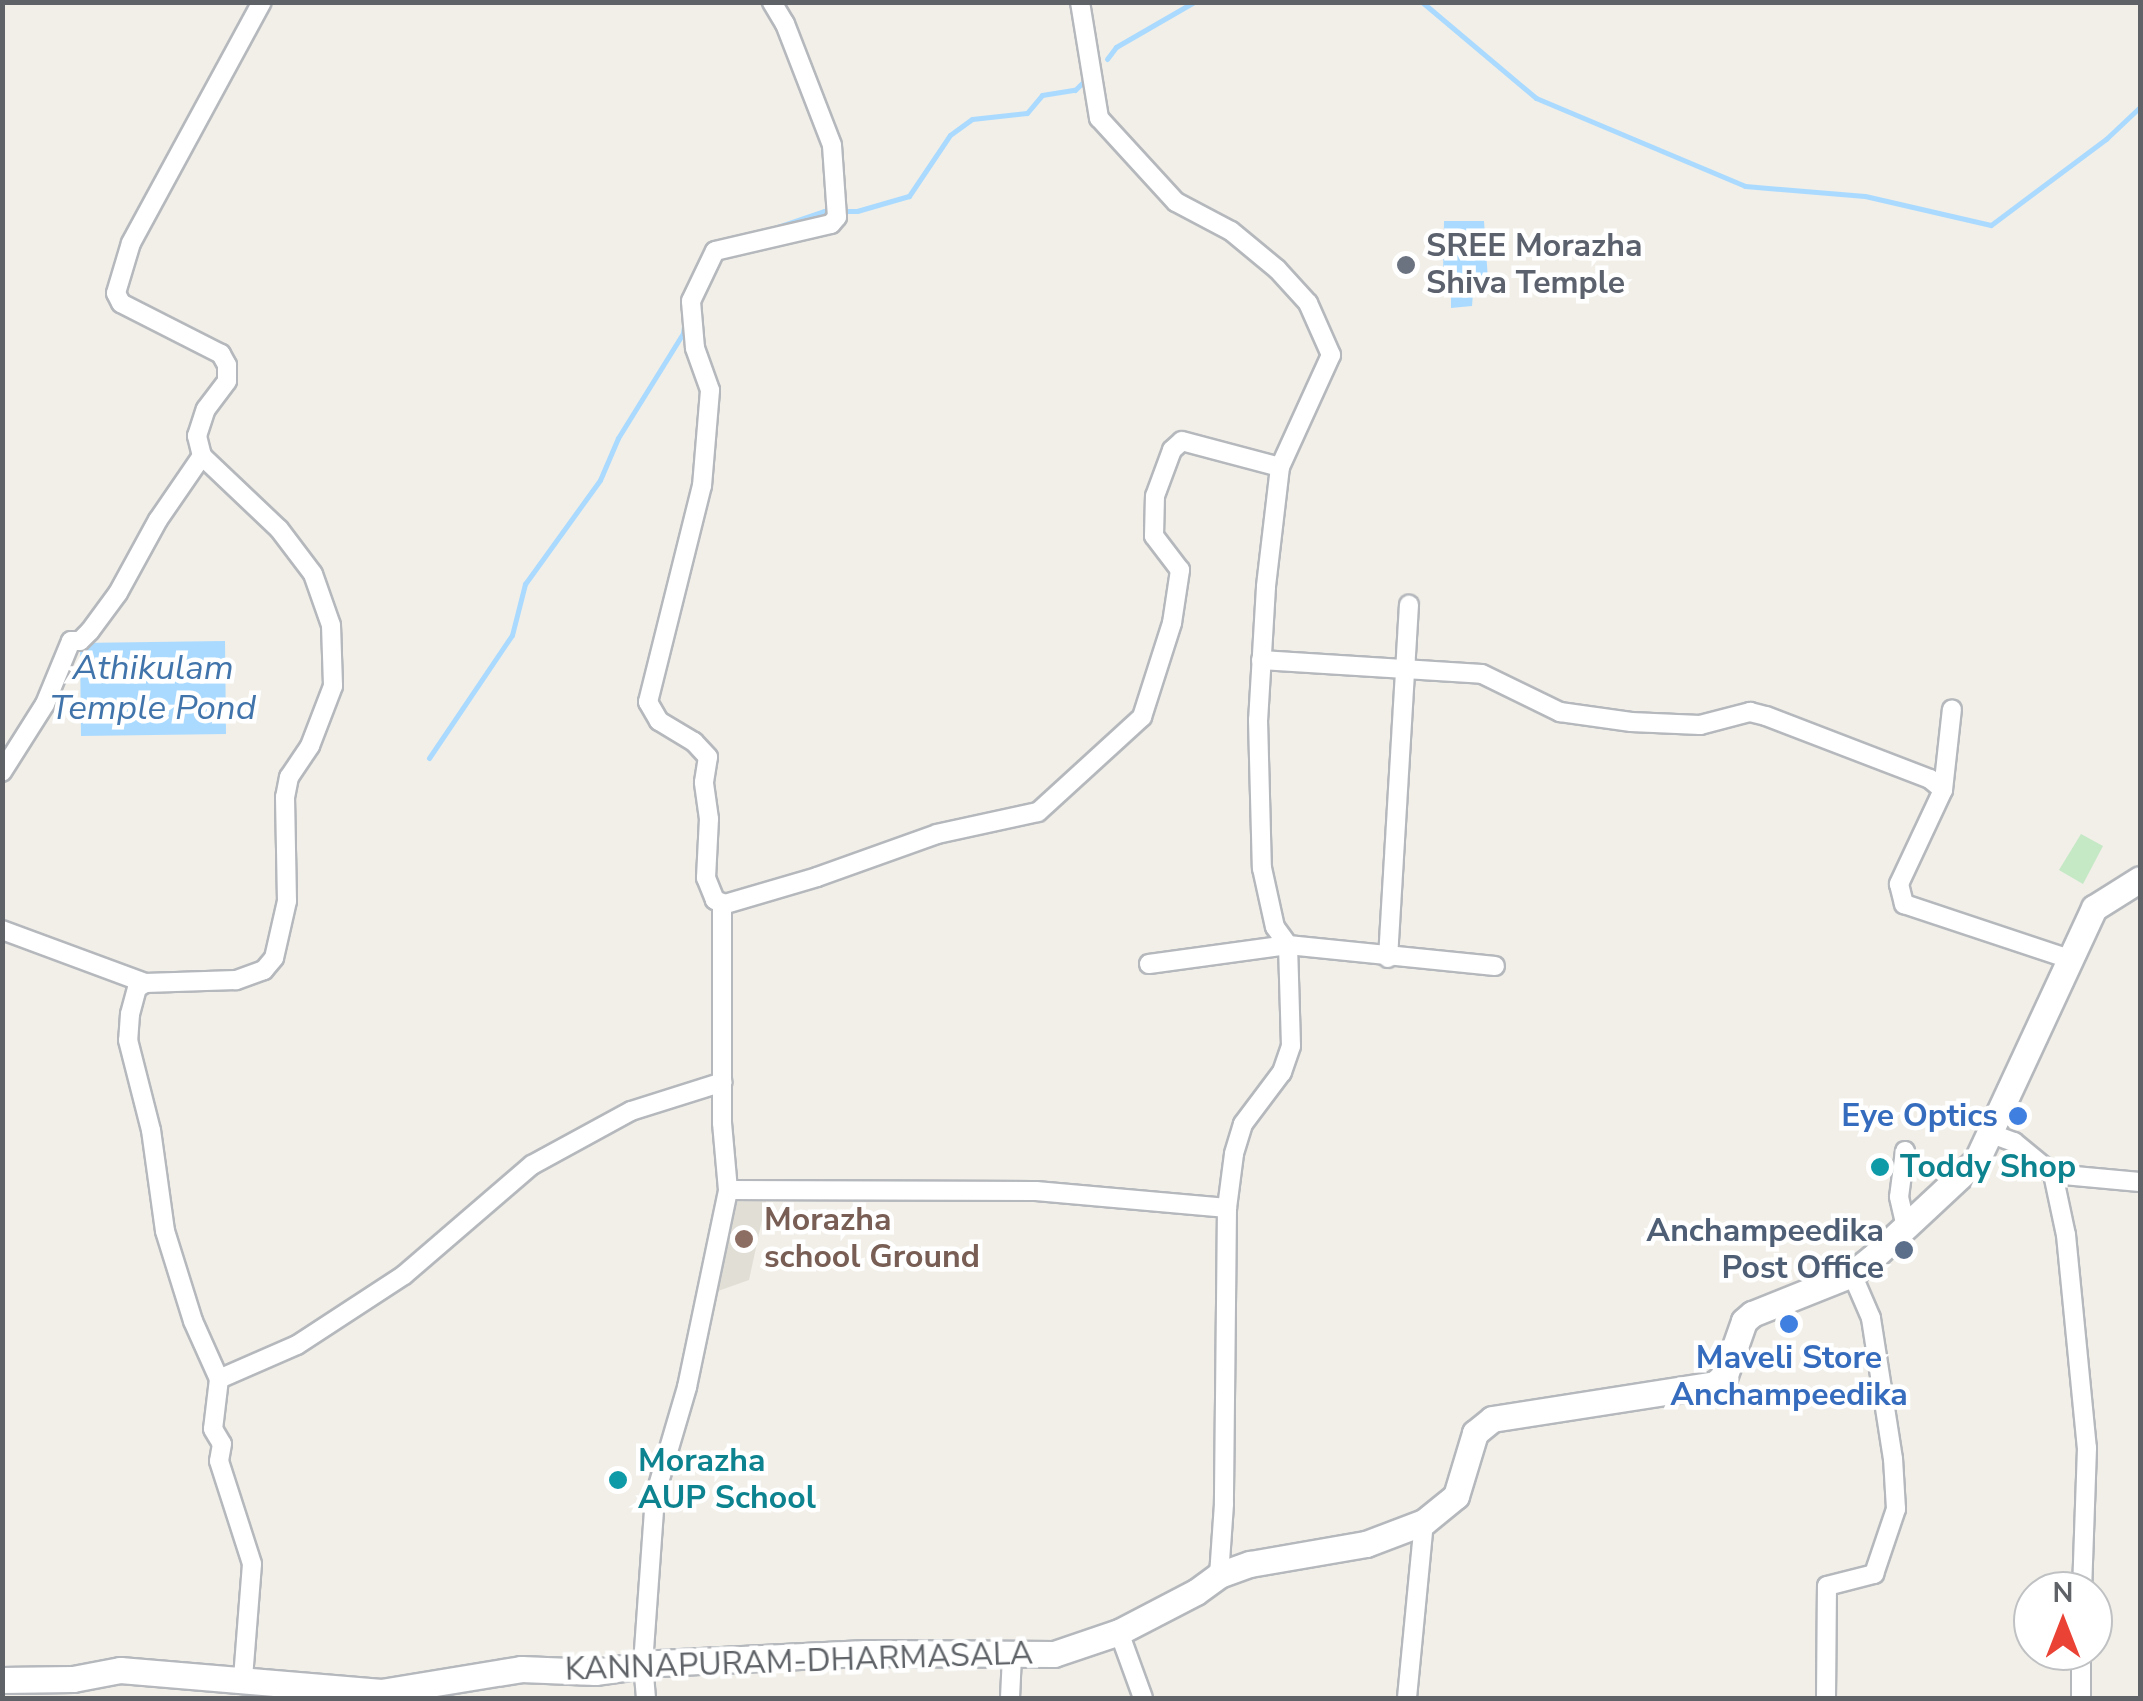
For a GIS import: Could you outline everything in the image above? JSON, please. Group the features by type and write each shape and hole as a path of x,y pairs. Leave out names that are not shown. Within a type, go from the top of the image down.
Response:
{"main road":[{"name":"KANNAPURAM-DHARMASALA","path":"2,1680 73,1679 120,1670 381,1692 521,1668 596,1672 643,1664 866,1653 1054,1654 1119,1632 1196,1592 1219,1575 1280,1558 1342,1552 1424,1522 1456,1496 1475,1433 1492,1419 1715,1384 1733,1360 1744,1321 1852,1274 1905,1223 1964,1176 1990,1133 2094,908 2140,879"}],"street":[{"path":"2,930 145,982 210,984 236,980 264,970 274,958 287,901 289,777 310,746 333,686 332,626 313,574 279,529 202,456 197,436 206,409 227,381 227,364 221,354 121,303 116,293 131,243 262,2"},
{"path":"772,2 786,24 832,145 837,211 831,224 754,238 715,251 691,301 696,348 710,390 702,486 648,702 658,722 694,742 708,756 704,782 708,819 706,878 715,900 725,904 937,834 1038,812 1142,717 1172,623 1180,570 1154,536 1155,496 1172,450 1182,441 1280,468"},
{"path":"1080,2 1099,118 1176,202 1231,232 1276,269 1308,303 1331,355 1280,468 1261,660 1258,720 1262,868 1275,927 1288,946 1292,1046 1282,1072 1243,1124 1227,1208 1224,1504 1219,1575"},
{"path":"2,772 45,704 70,641 80,641 90,631 118,593 158,520 202,456"},
{"path":"1388,958 1409,605"},
{"path":"1261,660 1408,666 1482,674 1560,712 1630,722 1700,725 1750,712 1930,779 1943,790"},
{"path":"1952,708 1943,790 1899,884 1904,904 2069,959"},
{"path":"646,1698 643,1664 655,1496 688,1387 728,1190 722,1082 725,904"},
{"path":"1149,964 1288,946 1495,966"},
{"path":"145,982 138,988 128,1040 151,1130 165,1231 193,1321 219,1379 213,1429 222,1444 219,1461 252,1564 242,1679"},
{"path":"219,1379 297,1345 404,1275 532,1165 630,1111 722,1082"},
{"path":"1990,1133 2014,1142 2053,1174 2140,1182"},
{"path":"1904,1150 1899,1197 1905,1223"},
{"path":"2053,1174 2066,1235 2087,1448 2083,1571"},
{"path":"728,1190 1036,1191 1227,1208"},
{"path":"1826,1698 1827,1586 1874,1574 1896,1509 1893,1459 1871,1318 1852,1274"},
{"path":"1407,1698 1424,1522"},
{"path":"1119,1632 1143,1698"},
{"path":"1010,1698 1012,1655"},
{"path":"2081,1671 2081,1698"}],"shaded area":[{"name":"Morazha school Ground","path":"767,1197 749,1280 718,1291 738,1198"}],"green space":[{"path":"2081,834 2103,846 2083,884 2059,870"}],"water":[{"path":"1444,221 1484,221 1488,280 1474,281 1472,306 1451,308 1451,286 1443,278"},
{"name":"Athikulam Temple Pond","path":"225,641 226,734 81,736 80,643"}],"waterway":[{"path":"1107,59 1116,47 1194,2"},
{"path":"1422,2 1536,98 1745,186 1865,196 1991,225 2106,139 2140,107"},
{"path":"768,230 824,211 857,211 909,196 950,135 972,119 1027,113 1042,95 1075,90 1082,83"},
{"path":"429,758 512,635 525,584 600,480 618,438 683,333 685,319"}],"place":[{"name":"SREE Morazha Shiva Temple","path":"1406,265"},
{"name":"Eye Optics","path":"2018,1116"},
{"name":"Toddy Shop","path":"1880,1167"},
{"name":"Morazha school Ground","path":"744,1239"},
{"name":"Anchampeedika Post Office","path":"1904,1250"},
{"name":"Maveli Store Anchampeedika","path":"1789,1324"},
{"name":"Morazha AUP School","path":"618,1480"}]}
